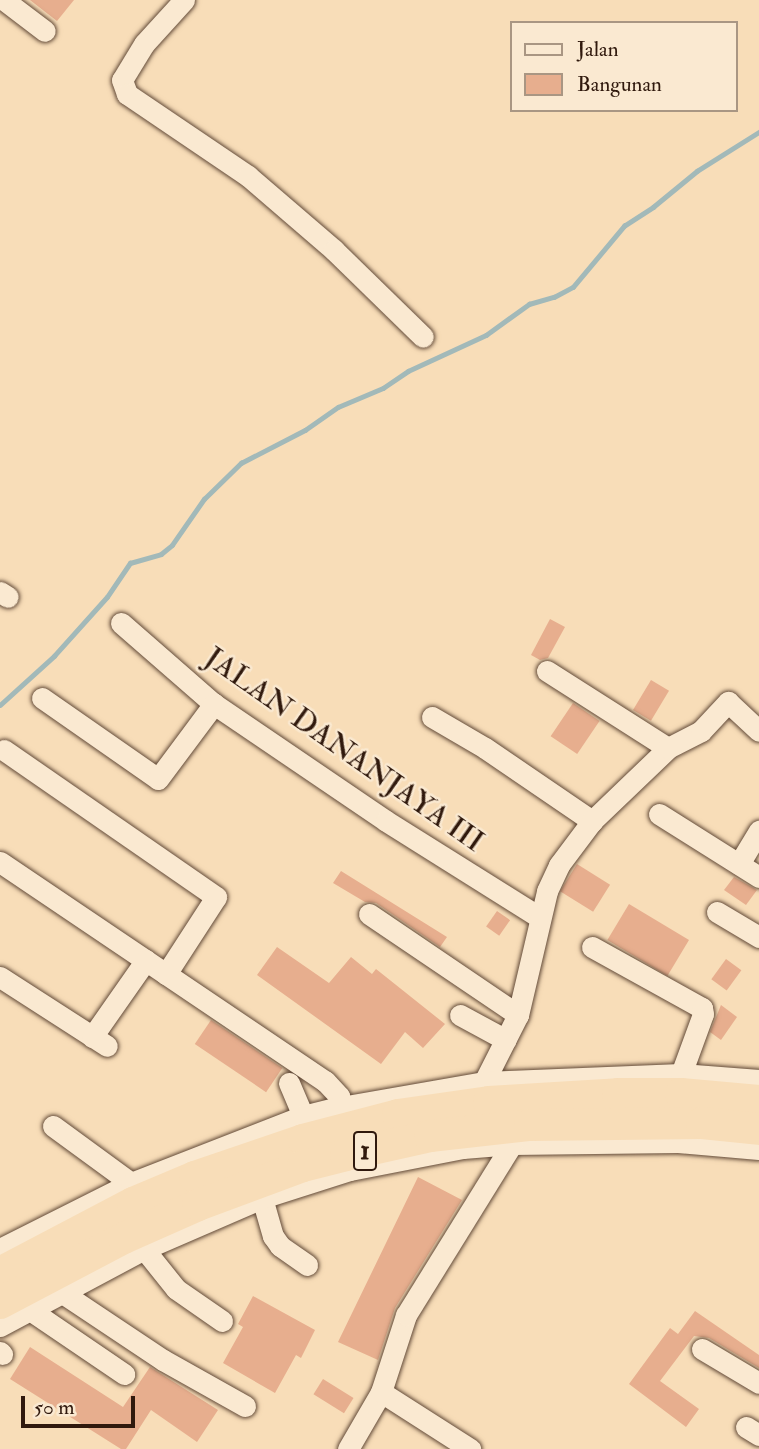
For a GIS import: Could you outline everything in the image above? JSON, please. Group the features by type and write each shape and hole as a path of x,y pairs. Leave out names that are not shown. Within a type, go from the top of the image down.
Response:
{"highway":[{"name":"1","path":"12,1281 133,1203 195,1177 334,1131 398,1115 535,1098 681,1094 756,1131"}],"street":[{"path":"4,0 45,31"},
{"path":"184,0 145,44 122,80 127,94 248,176 334,250 423,337"},
{"name":"JALAN DANANJAYA III","path":"121,623 215,704 386,821 539,917"},
{"path":"547,671 668,748"},
{"path":"42,698 158,779 215,704"},
{"path":"484,1082 518,1015 531,967 539,917 559,865 592,821 668,748 701,731 727,702 759,731"},
{"path":"432,717 485,748 592,821"},
{"path":"4,750 216,897 166,974"},
{"path":"659,814 759,877"},
{"path":"739,864 759,831"},
{"path":"0,862 325,1081 339,1096 334,1131 262,1198 144,1249 61,1292"},
{"path":"717,912 759,937"},
{"path":"369,914 518,1015"},
{"path":"592,947 702,1008 703,1014 681,1074"},
{"path":"0,977 100,1042 146,960"},
{"path":"460,1015 506,1040"},
{"path":"0,1326 12,1281 131,1182 334,1131 484,1082 681,1074 759,1080"},
{"path":"289,1083 334,1131 463,1148 512,1144 678,1142 756,1131"},
{"path":"53,1126 131,1182"},
{"path":"348,1449 381,1392 406,1315 512,1144"},
{"path":"262,1198 273,1236 280,1246 307,1265"},
{"path":"144,1249 176,1289 222,1321"},
{"path":"12,1281 61,1292 163,1360 245,1406"},
{"path":"12,1281 124,1374"},
{"path":"702,1349 759,1383"},
{"path":"381,1392 470,1449"}],"building":[{"path":"30,0 74,0 57,21"},
{"path":"550,619 565,627 548,658 540,660 531,655"},
{"path":"651,680 669,691 651,721 633,710"},
{"path":"573,703 600,721 577,754 551,736"},
{"path":"577,864 610,885 593,912 560,891"},
{"path":"341,871 447,937 440,947 376,903 365,902 333,883"},
{"path":"734,877 757,890 746,905 724,890"},
{"path":"629,904 689,940 667,976 607,940"},
{"path":"497,911 510,920 499,936 486,927"},
{"path":"277,947 329,983 351,957 372,974 376,969 445,1024 423,1048 405,1032 381,1064 257,975"},
{"path":"726,959 741,970 727,990 711,979"},
{"path":"721,1005 737,1017 721,1040 710,1032"},
{"path":"211,1020 282,1068 266,1092 195,1044"},
{"path":"418,1177 462,1200 395,1308 378,1360 338,1342"},
{"path":"253,1296 315,1330 301,1358 296,1355 275,1393 223,1363 243,1327 238,1324"},
{"path":"695,1311 759,1355 759,1368 709,1338 694,1336 660,1381 699,1409 686,1427 629,1384 670,1328 678,1334"},
{"path":"30,1347 123,1407 150,1367 218,1410 197,1442 151,1410 126,1449 121,1449 10,1379"},
{"path":"323,1379 354,1398 344,1413 313,1394"}],"waterway":[{"path":"0,705 54,656 107,597 130,563 161,554 172,545 204,499 241,463 305,430 338,407 383,388 408,371 486,335 529,304 554,297 573,287 624,226 653,207 697,171 759,132"}]}
